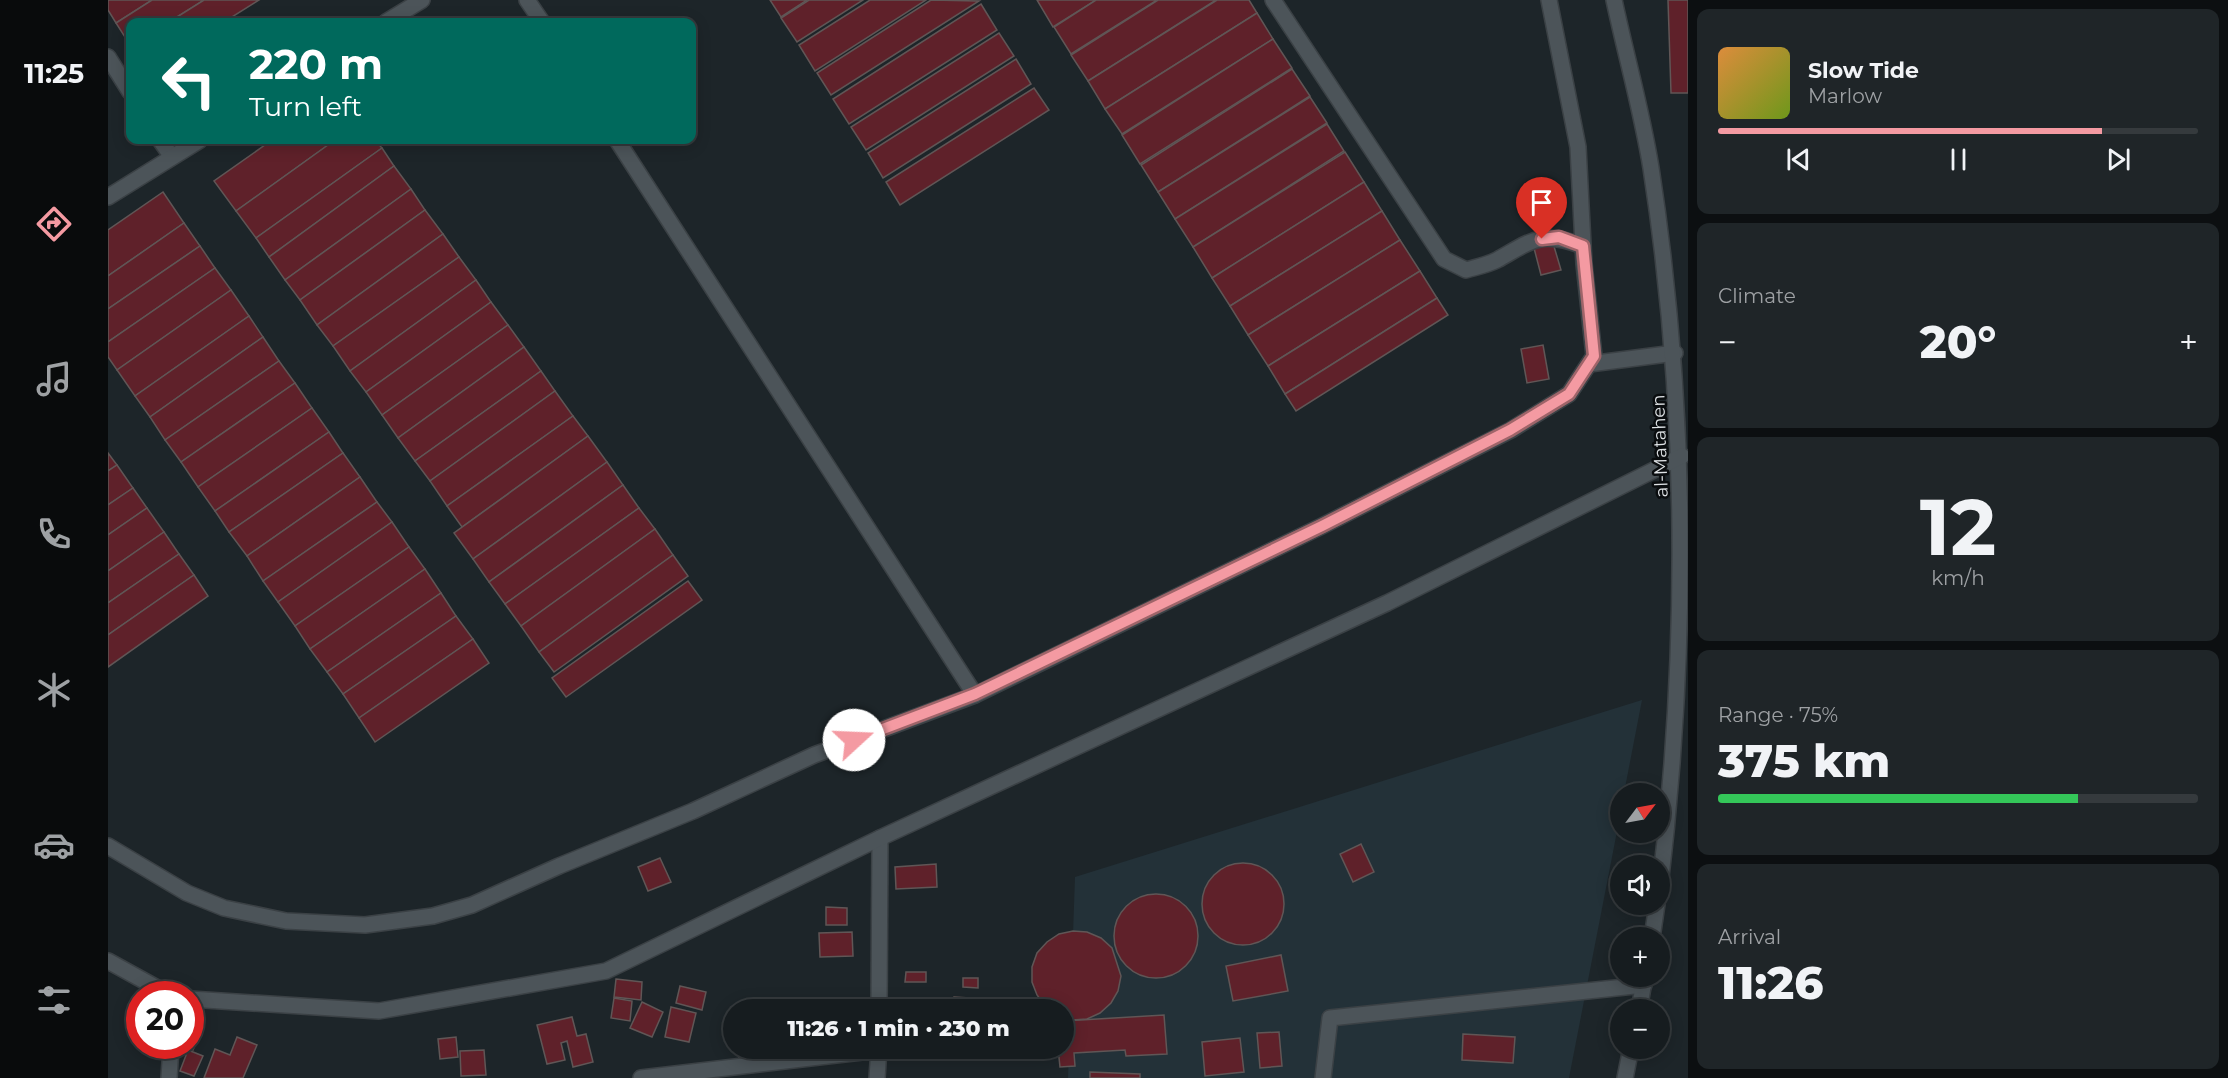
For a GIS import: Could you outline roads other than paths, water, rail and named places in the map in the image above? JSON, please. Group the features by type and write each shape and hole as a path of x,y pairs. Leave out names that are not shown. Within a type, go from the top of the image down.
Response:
{"street":[{"path":"393,18 422,0"},
{"path":"527,0 539,18"},
{"path":"1273,0 1444,259 1466,270 1495,261 1526,241 1559,237 1583,246"},
{"path":"108,846 188,893 224,908 286,921 365,925 433,916 472,905 559,866 693,811 814,755 975,694 1322,526 1510,430 1569,394 1594,356 1583,246 1578,147 1550,0"},
{"name":"al-Matahen","path":"1614,0 1650,167 1675,353 1682,456 1684,653 1670,830 1666,855"},
{"path":"108,57 126,86"},
{"path":"163,144 172,157"},
{"path":"108,197 193,144"},
{"path":"620,144 975,694"},
{"path":"1589,363 1675,353"},
{"path":"204,1000 379,1011 606,971 880,838 1388,603 1682,456"},
{"path":"879,999 880,838"},
{"path":"108,961 144,981"},
{"path":"1323,1078 1330,1018 1610,985"},
{"path":"170,1078 171,1059"},
{"path":"641,1078 797,1059"},
{"path":"877,1078 878,1059"},
{"path":"1625,1078 1629,1059"}]}
